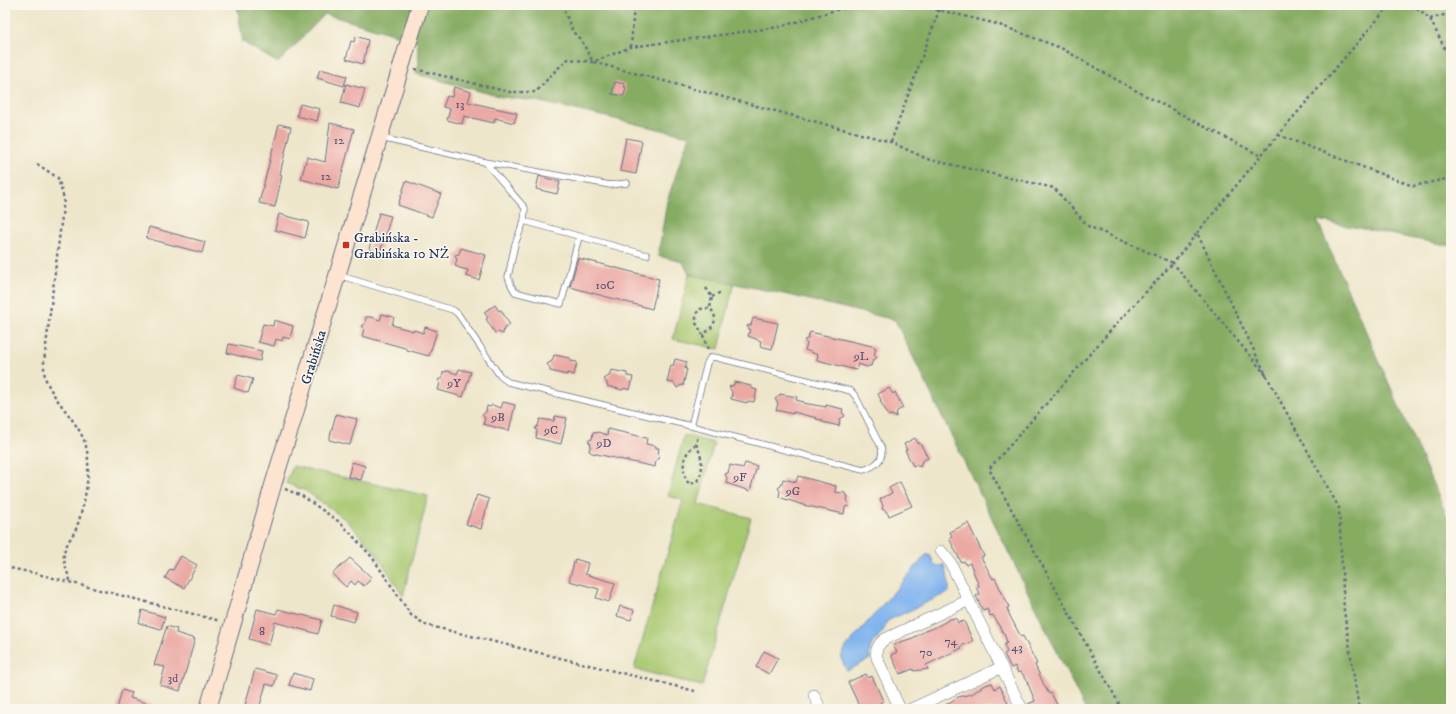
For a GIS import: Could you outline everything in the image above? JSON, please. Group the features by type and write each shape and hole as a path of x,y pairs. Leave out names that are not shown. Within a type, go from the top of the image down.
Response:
{"street":[{"name":"Grabińska","path":"208,709 273,485 420,5"},
{"path":"940,551 950,562 1022,709"},
{"path":"900,709 877,658 877,646 885,638 969,600"},
{"path":"911,709 1002,667"},
{"path":"814,695 820,709"}],"lane":[{"path":"379,137 485,162 610,185 627,183"},
{"path":"485,162 525,208 524,221 515,244 508,277 515,292 561,304 579,237"},
{"path":"524,221 579,237 648,254"},
{"path":"338,275 456,312 500,376 508,382 864,470 872,468 877,464 882,455 881,447 856,397 851,391 714,357 710,358 707,363 691,426"}],"path":[{"path":"562,5 573,32 581,40 594,62"},
{"path":"631,47 634,5"},
{"path":"594,62 631,47 779,27 836,10 862,5"},
{"path":"918,5 997,24 1061,48 1131,88 1261,156"},
{"path":"891,142 941,5"},
{"path":"1122,709 990,469 1118,322 1173,263 1278,135 1390,5"},
{"path":"1405,5 1419,9 1430,18 1451,61"},
{"path":"1430,18 1451,13"},
{"path":"401,65 510,92 536,92 568,59 594,62 891,142 927,159 1054,188 1088,226 1173,263 1266,375"},
{"path":"1278,135 1413,186 1451,178"},
{"path":"38,164 58,178 64,199 44,362 46,380 79,431 87,451 88,477 84,502 76,528 64,552 64,565 71,583"},
{"path":"1197,233 1266,375 1339,508 1344,611 1359,709"},
{"path":"703,335 711,329 714,324 713,312 710,308 712,298 706,288"},
{"path":"712,298 722,292"},
{"path":"710,308 700,309 696,314 696,324 703,335 710,358"},
{"path":"696,444 686,453 684,460 684,473 686,481 691,484 697,481 702,470 701,457 696,444 698,435"},
{"path":"273,485 302,496 341,523 372,557 411,615 426,625 695,691"},
{"path":"5,567 232,624"}],"green space":[{"path":"237,5 1451,5 1451,246 1317,220 1451,525 1451,709 1085,709 895,320 689,274 683,262 658,256 667,201 689,136 536,101 502,97 416,74 419,63 417,41 325,14 278,63 243,42"},
{"path":"689,274 734,283 719,349 673,339"},
{"path":"684,435 714,443 698,504 751,518 702,686 634,669 683,500 668,496"},
{"path":"293,466 428,496 403,596 376,553 345,519 306,491 286,483"}],"water":[{"path":"926,555 930,555 935,566 945,565 949,592 887,621 883,630 870,647 870,659 847,671 841,658 846,647"}],"building":[{"path":"356,36 368,40 363,64 346,59 351,41 354,42"},
{"path":"320,69 347,76 344,86 317,78"},
{"path":"615,82 625,84 624,87 626,87 624,96 612,94"},
{"path":"346,84 365,89 360,108 341,103"},
{"path":"454,87 471,92 468,102 517,113 514,123 495,118 494,123 464,116 462,124 447,120 450,109 443,107 447,96 452,97"},
{"path":"300,104 320,109 317,121 297,116"},
{"path":"330,123 354,129 338,189 301,179 307,157 325,162"},
{"path":"279,124 291,127 280,174 282,175 275,207 259,203"},
{"path":"626,138 642,141 636,174 620,171"},
{"path":"539,176 560,182 557,194 536,189"},
{"path":"406,181 441,194 432,217 398,205"},
{"path":"379,213 391,216 380,253 369,249"},
{"path":"279,214 309,222 305,238 275,230"},
{"path":"149,227 205,242 202,253 146,238"},
{"path":"461,248 486,255 479,280 466,276 468,270 455,266 457,259 455,255 459,254"},
{"path":"578,258 659,279 652,309 570,287"},
{"path":"495,305 499,311 501,310 510,325 504,328 503,334 498,332 495,333 486,319 488,318 484,312"},
{"path":"382,314 394,317 392,325 423,333 425,327 437,331 429,356 362,336 364,329 361,326 365,324 366,317 380,320"},
{"path":"753,318 778,323 772,349 760,346 761,341 748,336 750,330 747,326 751,325"},
{"path":"274,320 293,326 290,339 283,337 282,341 276,339 274,346 258,342 263,324 273,326"},
{"path":"810,332 872,346 876,348 874,355 877,358 873,360 871,366 867,367 858,364 856,370 817,360 818,355 805,350 807,344 804,340 808,339"},
{"path":"229,344 262,351 260,361 227,353"},
{"path":"554,355 570,358 570,361 577,362 574,375 550,371 547,364 552,361"},
{"path":"675,359 687,362 683,386 681,385 677,388 674,383 667,382 671,365 673,366"},
{"path":"459,369 471,372 463,397 438,390 440,383 438,380 442,378 443,372 448,371 457,374"},
{"path":"611,370 627,373 627,376 633,377 630,390 607,386 604,379 609,376"},
{"path":"238,375 253,379 248,393 234,388"},
{"path":"734,382 751,386 751,388 757,390 754,402 748,401 747,403 731,399 732,392 729,387 734,385"},
{"path":"889,388 893,394 895,392 903,408 897,411 896,417 891,415 889,416 880,401 881,400 878,394"},
{"path":"780,394 797,397 796,400 804,402 803,403 826,407 826,405 843,409 842,412 845,416 840,419 839,426 822,422 823,420 816,419 817,418 793,412 793,414 776,410 778,403 775,399"},
{"path":"503,402 515,405 509,431 483,424 485,418 482,415 486,412 487,406 490,407 492,405 501,408"},
{"path":"336,414 357,419 350,445 329,440"},
{"path":"555,416 567,418 561,444 536,438 537,431 535,428 538,426 540,419 554,421"},
{"path":"608,429 647,438 646,444 659,448 658,455 660,458 656,460 655,467 592,453 589,451 591,444 588,441 592,439 593,432 607,435"},
{"path":"915,438 918,444 920,443 928,458 922,461 920,467 916,465 913,466 905,450 907,450 904,444"},
{"path":"352,462 365,466 361,480 348,477"},
{"path":"745,463 757,466 750,491 726,483 727,478 725,474 728,473 730,465 743,468"},
{"path":"798,476 836,486 835,492 845,493 848,496 847,502 849,506 845,507 844,514 803,505 779,497 780,491 778,488 781,486 783,479 796,482"},
{"path":"900,482 912,506 889,516 886,511 882,509 883,506 880,499 892,493 889,488"},
{"path":"477,495 489,499 481,529 466,524"},
{"path":"968,523 984,556 981,557 993,579 995,578 1009,607 1007,608 1010,616 1021,637 1023,636 1037,664 1035,665 1045,687 1049,694 1051,693 1059,709 1029,709 1028,704 1035,701 1026,679 1021,672 1018,673 1015,666 1011,668 1004,654 1007,652 1004,645 1007,643 1005,636 993,615 990,616 987,609 983,611 976,596 980,594 976,588 979,586 970,563 966,565 964,561 961,562 949,538 952,536 950,532"},
{"path":"181,556 197,565 184,588 165,578 170,569 173,570"},
{"path":"350,558 372,578 364,586 358,581 355,585 351,581 346,587 332,574"},
{"path":"575,559 588,563 585,574 615,583 609,602 596,598 599,589 569,581"},
{"path":"334,605 357,612 354,622 331,616"},
{"path":"620,606 634,610 631,620 617,616"},
{"path":"257,609 276,614 278,609 322,620 318,634 275,622 269,645 249,639"},
{"path":"142,610 165,617 161,629 139,623"},
{"path":"956,618 958,623 964,621 973,641 961,646 962,648 926,665 928,669 914,671 913,669 900,674 891,655 897,652 893,646 913,638 950,619"},
{"path":"167,626 177,629 176,633 195,639 180,691 160,685 165,667 154,665"},
{"path":"764,651 778,658 769,674 756,667"},
{"path":"255,669 277,675 274,686 266,684 259,709 244,709"},
{"path":"293,673 313,679 310,691 289,685"},
{"path":"866,674 868,678 872,676 883,701 880,703 883,709 860,709 848,682"},
{"path":"992,683 995,689 1000,686 1009,706 1003,709 939,709 958,697 972,694 983,686"},
{"path":"122,690 132,693 130,698 156,706 156,709 117,709"}],"place":[{"name":"Grabińska - Grabińska 10 NŻ","path":"346,245"}]}
